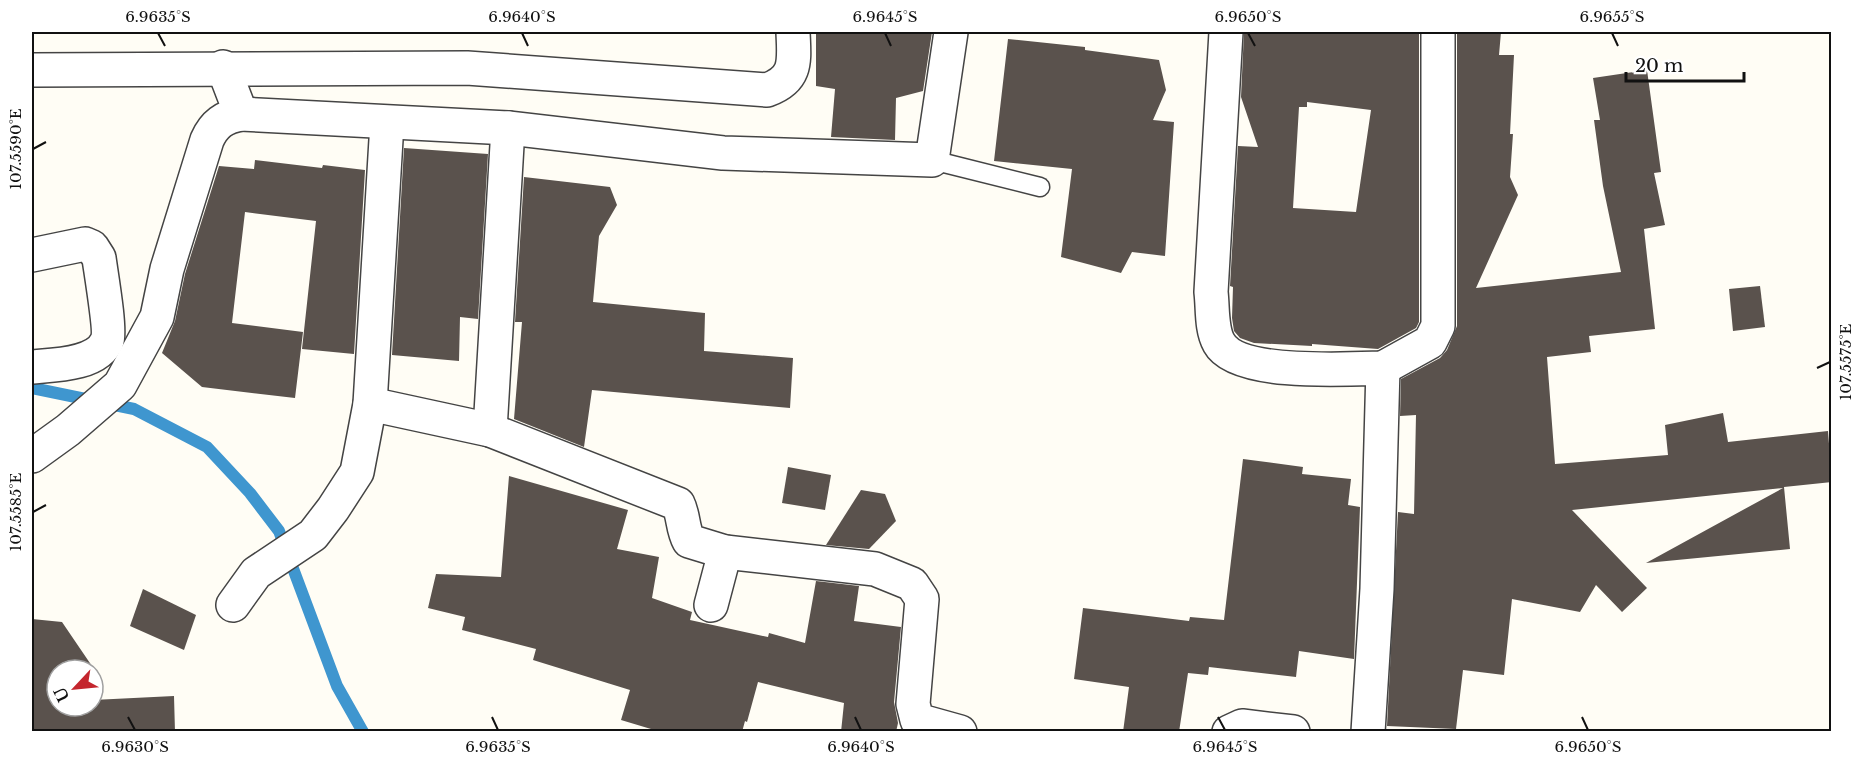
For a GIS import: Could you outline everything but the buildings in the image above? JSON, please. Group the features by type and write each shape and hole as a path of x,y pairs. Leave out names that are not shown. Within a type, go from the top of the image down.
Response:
{"street":[{"path":"32,70 223,67 467,68 767,90 780,85 788,78 794,59 793,32"},
{"path":"32,456 120,385 157,316 167,269 207,140 217,124 226,117 241,114 508,128 723,153 933,160 951,32"},
{"path":"1226,32 1211,292 1214,329 1219,344 1240,360 1274,367 1383,369 1430,342 1438,326 1438,32"},
{"path":"223,67 241,114"},
{"path":"233,605 256,573 313,535 357,472 370,404 387,123"},
{"path":"490,430 508,128"},
{"path":"32,255 85,244 93,247 99,258 108,339 101,351 67,365 32,367"},
{"path":"1368,732 1377,589 1383,369"},
{"path":"370,404 490,430 678,504 683,512 682,528 688,541 725,552 875,569 912,584 922,598 913,704 917,720 960,732"},
{"path":"711,605 725,552"},
{"path":"1229,732 1242,726 1293,732"}],"lane":[{"path":"933,160 1040,187"}],"waterway":[{"path":"32,388 134,409 207,447 250,493 279,531 337,686 363,732"}]}
